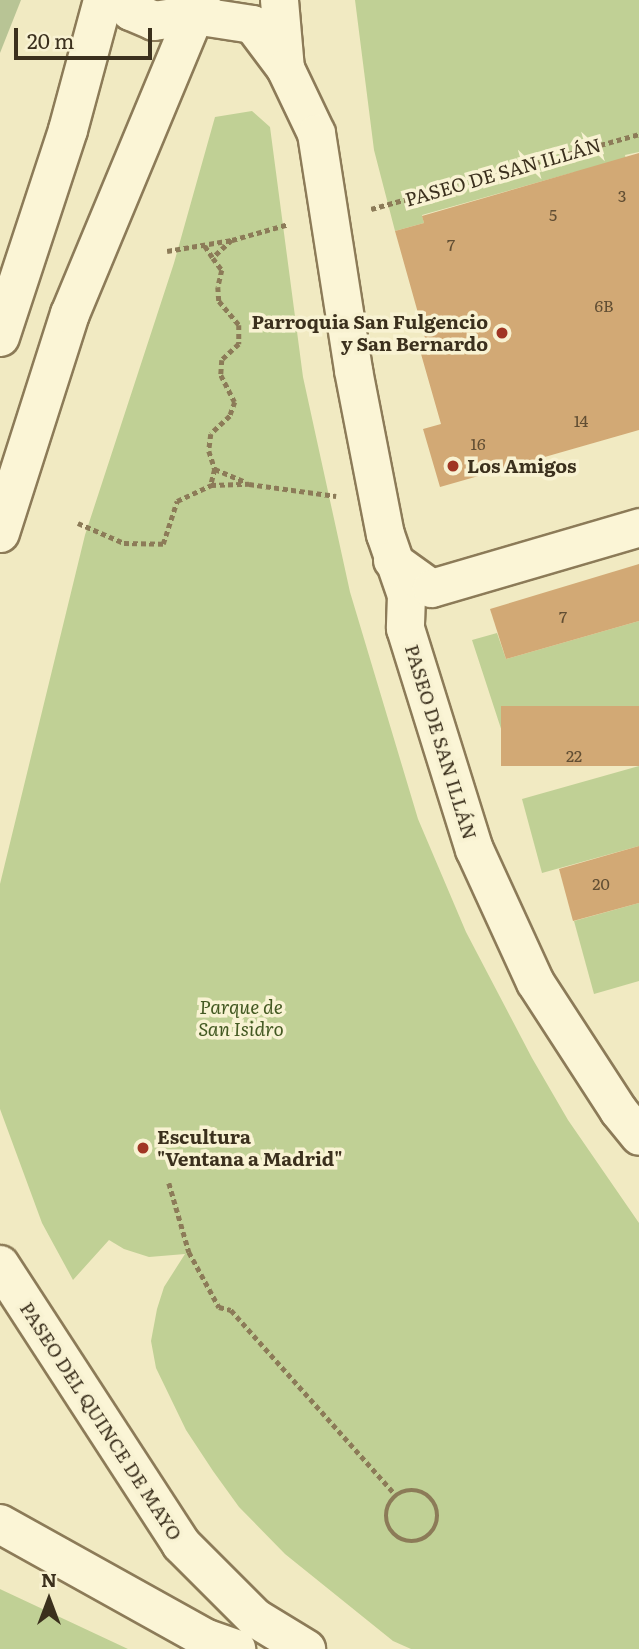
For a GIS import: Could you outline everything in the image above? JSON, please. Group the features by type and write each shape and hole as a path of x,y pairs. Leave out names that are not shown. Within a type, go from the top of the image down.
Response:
{"street":[{"path":"0,337 68,130 103,0"},
{"path":"126,0 131,11 154,21 197,7"},
{"name":"PASEO DE SAN ILLÁN","path":"279,0 285,68"},
{"path":"0,533 70,314 197,7"},
{"name":"PASEO DE SAN ILLÁN","path":"197,7 252,24 285,68 312,122 320,148 353,370 392,560 406,596 405,628 474,849 535,982 632,1116"},
{"path":"405,628 415,602 431,588 639,527"},
{"path":"392,560 431,588"},
{"name":"PASEO DEL QUINCE DE MAYO","path":"0,1265 181,1544 255,1618 306,1649"},
{"path":"0,1524 16,1539 207,1639 236,1649"}],"path":[{"name":"PASEO DE SAN ILLÁN","path":"367,210 639,134"},
{"path":"167,251 232,240 292,223"},
{"path":"213,258 232,240"},
{"path":"205,246 222,270 218,287 219,301 239,325 239,344 222,360 220,375 235,402 230,416 211,434 209,451 215,469 211,485"},
{"path":"215,469 249,484"},
{"path":"78,523 124,543 163,544 177,500 211,485 249,484 337,497"},
{"path":"169,1183 189,1252 219,1307 231,1310 396,1495"},
{"path":"413,1490 429,1496 437,1512 435,1529 422,1541 405,1542 391,1533 385,1517 386,1509 396,1495 413,1490"}],"green space":[{"path":"0,0 21,0 0,53"},
{"path":"355,0 639,0 639,152 625,155 627,163 571,173 422,215 424,223 395,231 374,150"},
{"name":"Parque de San Isidro","path":"252,111 270,127 303,377 350,592 418,819 466,932 532,1058 568,1120 639,1223 639,1649 411,1649 393,1641 285,1554 239,1507 213,1471 186,1430 156,1368 151,1341 157,1309 164,1287 185,1254 149,1257 124,1249 109,1240 73,1280 42,1223 0,1109 0,884 85,535 174,263 215,117"},
{"path":"639,621 639,706 506,744 472,640 497,633 506,659"},
{"path":"639,766 639,846 542,873 522,799"},
{"path":"639,903 639,981 594,994 574,921"},
{"path":"0,1589 2,1590 128,1649 0,1649"}],"building":[{"path":"639,153 639,430 440,487 423,429 441,424 417,340 425,338 395,231 424,223 422,216"},
{"path":"639,564 639,621 506,659 490,609"},
{"path":"501,706 639,706 639,766 501,766"},
{"path":"639,846 639,903 573,921 559,869"}],"place":[{"name":"Parroquia San Fulgencio y San Bernardo","path":"502,333"},
{"name":"Los Amigos","path":"453,466"},
{"name":"Escultura \"Ventana a Madrid\"","path":"143,1148"}]}
